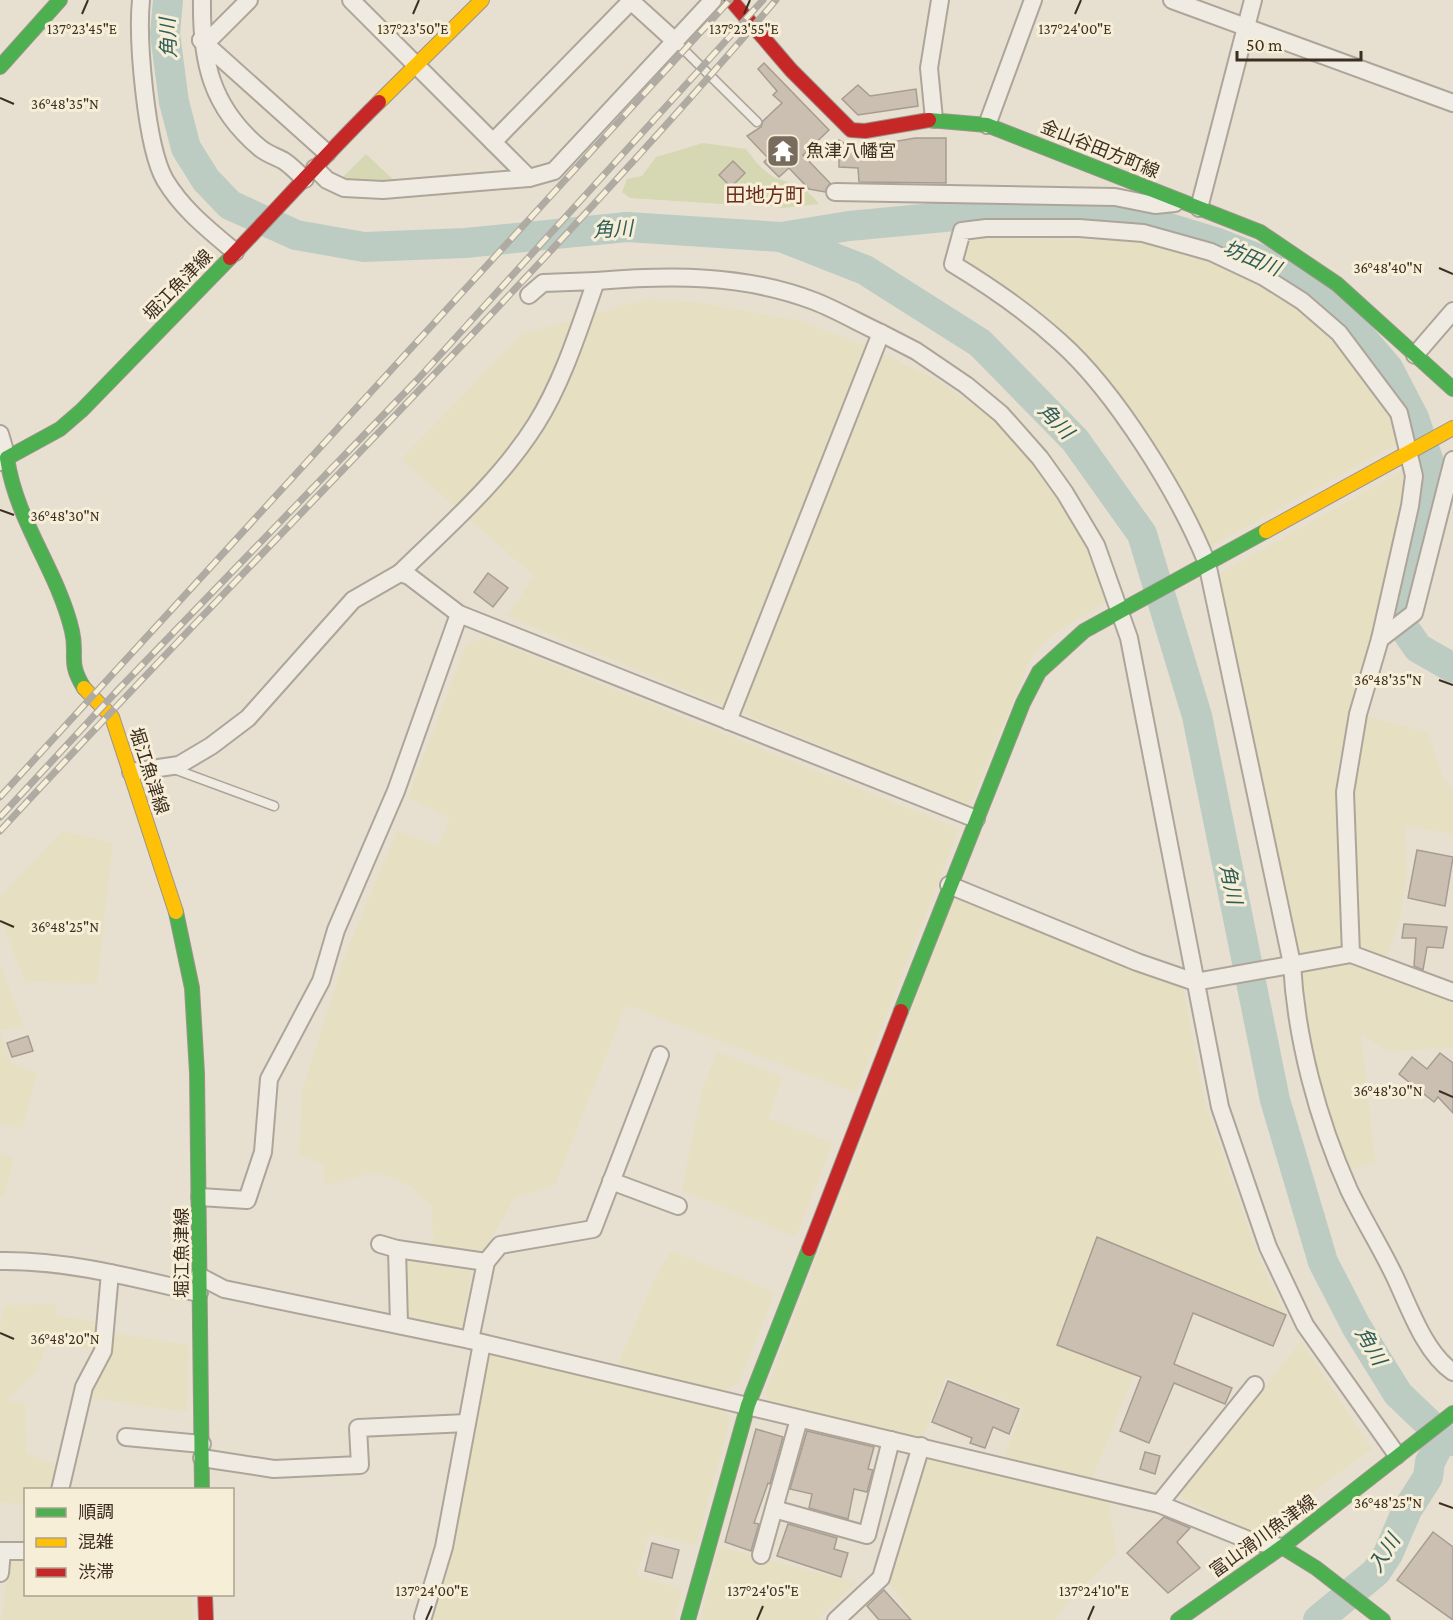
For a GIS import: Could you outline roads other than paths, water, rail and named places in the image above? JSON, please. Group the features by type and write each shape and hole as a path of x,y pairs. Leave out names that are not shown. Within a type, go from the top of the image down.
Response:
{"main road":[{"path":"0,67 60,0"},
{"name":"堀江魚津線","path":"202,1488 198,1073 187,954 112,717 83,687 73,666 73,633 64,607 11,486 3,460 60,429 250,237 307,178 327,153 482,0"},
{"name":"金山谷田方町線","path":"731,0 790,70 851,130 865,131 934,119 987,125 1260,232 1293,250 1339,285 1453,389"},
{"path":"688,1620 748,1405 949,885 1023,703 1040,672 1084,631 1446,432"},
{"name":"富山滑川魚津線","path":"1178,1620 1282,1547 1453,1413"},
{"path":"1282,1547 1316,1568 1383,1620"},
{"path":"205,1596 206,1620"}],"street":[{"path":"141,0 138,28 152,144 164,179 194,218 235,252"},
{"path":"202,0 201,40 206,70 236,124 261,150 287,163 307,178 327,180 344,188 383,190 529,178 554,171 713,0"},
{"path":"201,40 212,37 249,0"},
{"path":"351,0 529,178"},
{"path":"934,119 929,68 940,0"},
{"path":"987,125 1033,0"},
{"path":"1172,0 1453,103"},
{"path":"835,192 1116,197 1155,205 1192,205 1248,26 1253,0"},
{"path":"493,142 630,1 675,41"},
{"path":"201,40 327,153"},
{"path":"1351,954 1345,792 1358,714 1380,639 1410,506 1414,476 1413,450 1400,413 1339,333 1302,302 1264,277 1211,252 1143,233 1079,228 986,228 962,231 953,264 1012,302 1062,344 1096,380 1172,490 1205,564 1290,965 1313,1086 1350,1190 1427,1341 1446,1367 1453,1372"},
{"path":"529,295 543,283 694,276 756,284 814,302 916,351 966,385 1000,414 1040,458 1065,493 1096,545 1123,610 1200,982 1220,1107 1268,1247 1305,1325 1402,1451"},
{"path":"130,772 179,765 211,746 248,718 352,600 400,573 497,476 536,423 569,357 596,280"},
{"path":"1416,355 1453,311"},
{"path":"728,721 881,333"},
{"path":"1446,432 1453,452"},
{"path":"0,434 3,460"},
{"path":"1380,639 1414,613 1453,460"},
{"path":"400,573 409,576 459,614 976,819"},
{"path":"200,1197 247,1200 263,1152 269,1079 321,981 336,930 396,791 459,614"},
{"path":"949,885 1137,962 1200,982 1351,954 1453,992"},
{"path":"423,1617 444,1547 467,1423 486,1262 500,1245 593,1229 660,1055"},
{"path":"611,1181 678,1206"},
{"path":"380,1244 397,1249 486,1262"},
{"path":"397,1249 399,1324"},
{"path":"0,1262 36,1261 200,1284 476,1341 1159,1504 1251,1541 1282,1547"},
{"path":"60,1488 84,1387 103,1351 110,1273"},
{"path":"1159,1504 1255,1384"},
{"path":"761,1555 799,1419"},
{"path":"126,1437 202,1451 274,1469 360,1464 357,1428 467,1423"},
{"path":"774,1509 867,1535 891,1440"},
{"path":"836,1620 881,1578 921,1446"},
{"path":"0,1573 1,1551 24,1551"}],"lane":[{"path":"675,41 757,122"},
{"path":"167,767 274,806"}],"waterway":[{"name":"角川","path":"168,0 165,34 174,102 186,148 206,180 230,205 296,235 364,247 465,243 627,227 781,237 865,270 980,343 1075,440 1142,534 1197,716 1275,1100 1323,1262 1356,1326 1398,1394 1443,1437 1453,1441"},
{"name":"坊田川","path":"781,237 849,226 955,216 1130,216 1215,242 1282,268 1352,326 1388,368 1414,418 1429,462 1428,488 1401,600 1400,622 1418,648 1453,668"},
{"name":"入川","path":"1318,1620 1376,1572 1388,1554 1407,1510 1428,1477 1430,1462 1443,1437"}],"railway":[{"path":"0,797 730,0"},
{"path":"0,817 116,692 418,379 763,0"},
{"path":"0,831 490,316 587,212 776,0"}],"place":[{"name":"魚津八幡宮","path":"783,151"}],"district":[{"name":"田地方町","path":"765,195"}]}
